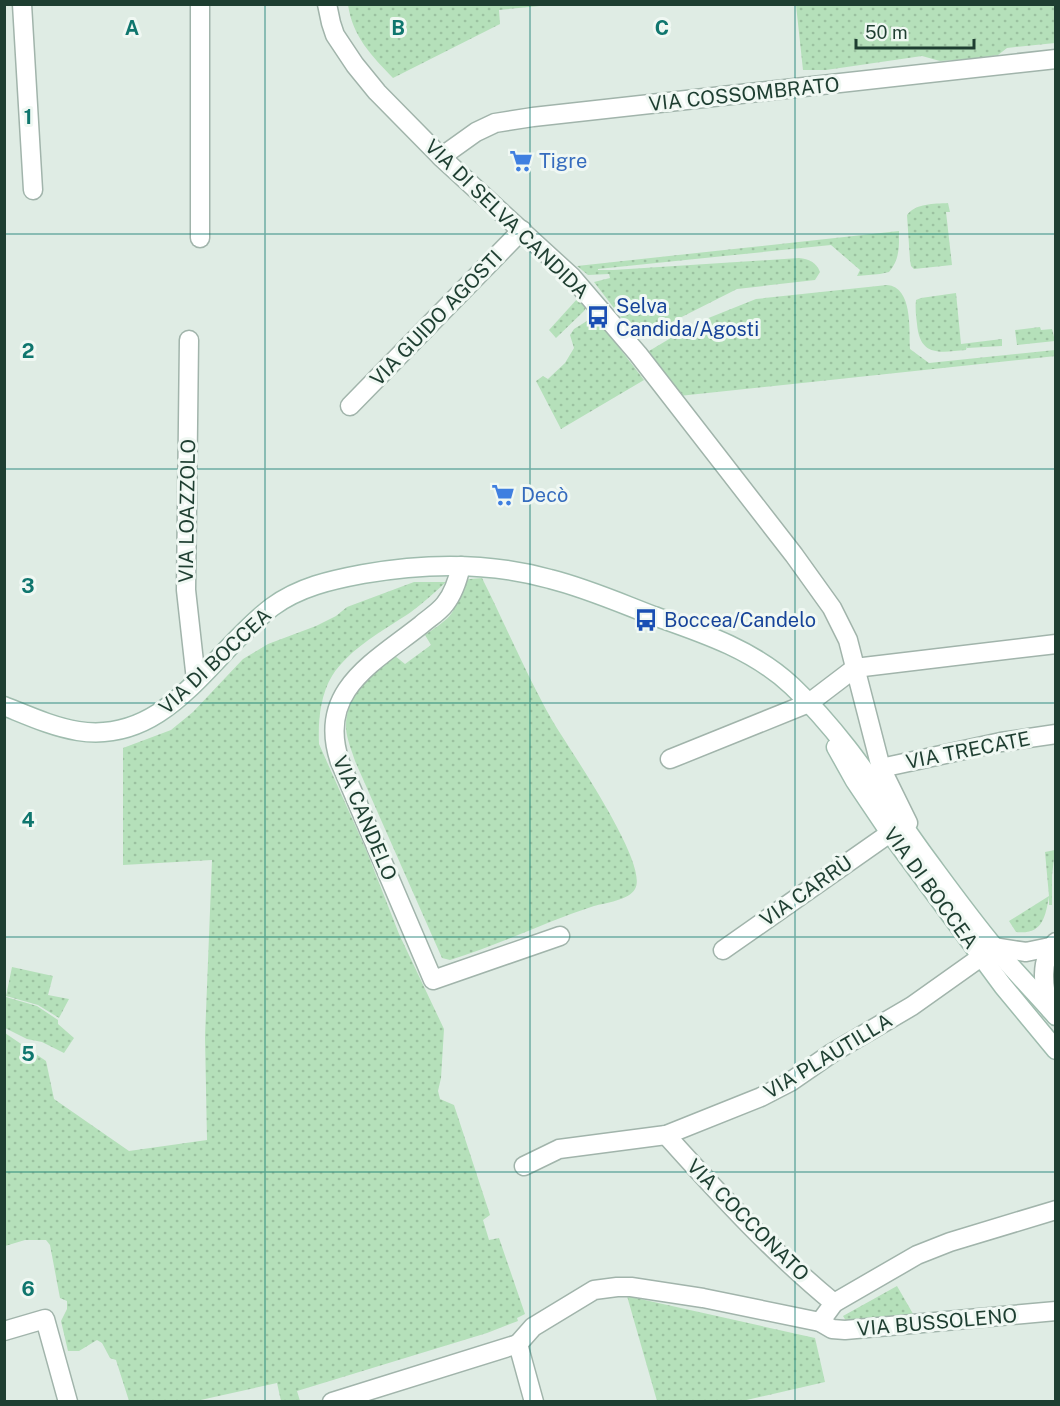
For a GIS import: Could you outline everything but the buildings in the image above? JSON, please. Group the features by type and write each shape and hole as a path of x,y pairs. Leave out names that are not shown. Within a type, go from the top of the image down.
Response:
{"street":[{"path":"22,4 33,190"},
{"path":"200,4 200,238"},
{"name":"VIA DI SELVA CANDIDA","path":"327,4 335,35 377,92 441,157 572,277 638,354 794,555 832,608 848,640 881,768 921,850"},
{"name":"VIA COSSOMBRATO","path":"441,157 476,132 495,123 1056,59"},
{"name":"VIA GUIDO AGOSTI","path":"350,406 522,230"},
{"name":"VIA LOAZZOLO","path":"189,340 186,590 196,680"},
{"name":"VIA DI BOCCEA","path":"4,706 69,729 92,732 116,731 155,717 177,700 256,620 276,604 305,589 374,572 462,566 498,568 549,578 731,645 781,676 862,766 1056,1050"},
{"name":"VIA CANDELO","path":"462,566 453,591 444,606 366,668 350,685 336,712 334,743 433,980 560,936"},
{"path":"670,759 814,710 855,668 1056,644"},
{"name":"VIA DI BOCCEA","path":"814,710 855,781 890,833 987,952 1053,1012"},
{"name":"VIA TRECATE","path":"881,768 1001,742 1056,734"},
{"name":"VIA CARRÙ","path":"723,950 890,833"},
{"path":"987,952 1026,952 1053,945"},
{"path":"1053,945 1044,972 1044,993 1053,1012"},
{"name":"VIA PLAUTILLA","path":"524,1166 559,1149 666,1135 775,1090 912,1006 987,952"},
{"name":"VIA COCCONATO","path":"666,1135 727,1203 834,1303"},
{"path":"820,1322 834,1303 917,1255 950,1242 1056,1210"},
{"name":"VIA BUSSOLENO","path":"518,1344 533,1327 594,1290 617,1287 703,1298 820,1322 832,1329 852,1330 1056,1311"},
{"path":"4,1330 45,1319 68,1401"},
{"path":"332,1401 518,1344 534,1401"}],"green space":[{"path":"348,4 550,5 499,10 500,24 393,78 370,53 359,36 350,16"},
{"path":"796,5 1055,5 1055,43 1007,48 998,55 969,59 940,61 922,56 826,70 803,70"},
{"path":"948,203 950,212 946,212 952,265 914,269 910,260 907,215 920,206"},
{"path":"899,231 897,258 889,272 880,274 857,276 860,270 831,245 598,269 613,270 799,258 812,262 820,272 815,280 737,289 654,331 640,335 630,329 594,282 610,278 609,274 588,275 577,266"},
{"path":"887,285 901,293 905,301 908,311 910,349 929,363 1055,350 1056,356 679,396 649,351 696,323 756,299"},
{"path":"956,293 961,344 1002,339 1002,346 967,348 967,346 966,350 940,352 927,348 922,343 917,324 916,300"},
{"path":"578,298 587,306 556,338 549,330"},
{"path":"595,316 644,380 561,429 536,381 543,376 548,379 565,363 574,348 570,335 574,329"},
{"path":"1040,327 1041,330 1052,329 1055,341 1017,345 1015,330"},
{"path":"482,578 552,720 619,831 636,876 635,889 628,896 576,912 450,960 442,958 355,761 348,741 347,717 354,695 377,670 395,656 405,664 431,645 425,635 447,619 455,608 459,580"},
{"path":"414,582 446,582 411,612 358,648 339,666 328,684 322,701 319,744 367,852 399,934 444,1029 438,1091 440,1099 454,1105 490,1215 483,1220 489,1240 499,1238 525,1314 517,1318 518,1321 487,1333 297,1391 300,1401 281,1401 277,1383 196,1401 129,1401 116,1360 110,1358 102,1343 97,1340 79,1351 68,1351 61,1321 67,1309 67,1301 60,1298 50,1245 46,1240 25,1240 5,1246 5,1033 46,1061 54,1099 129,1151 207,1140 205,1037 212,860 123,865 123,748 171,730 193,712 243,659 268,644 316,626 336,616 347,607"},
{"path":"1055,850 1052,905 1049,905 1049,897 1044,918 1037,928 1032,931 1016,932 1009,921 1049,896 1045,852"},
{"path":"12,967 53,976 48,995 69,999 59,1018 38,1005 6,996"},
{"path":"6,997 37,1006 58,1020 58,1024 74,1038 64,1053 5,1028"},
{"path":"897,1286 916,1319 848,1324 843,1316"},
{"path":"627,1296 815,1338 825,1382 742,1401 657,1401"}],"place":[{"name":"Tigre","path":"521,161"},
{"name":"Selva Candida/Agosti","path":"598,317"},
{"name":"Decò","path":"503,495"},
{"name":"Boccea/Candelo","path":"646,620"}]}
